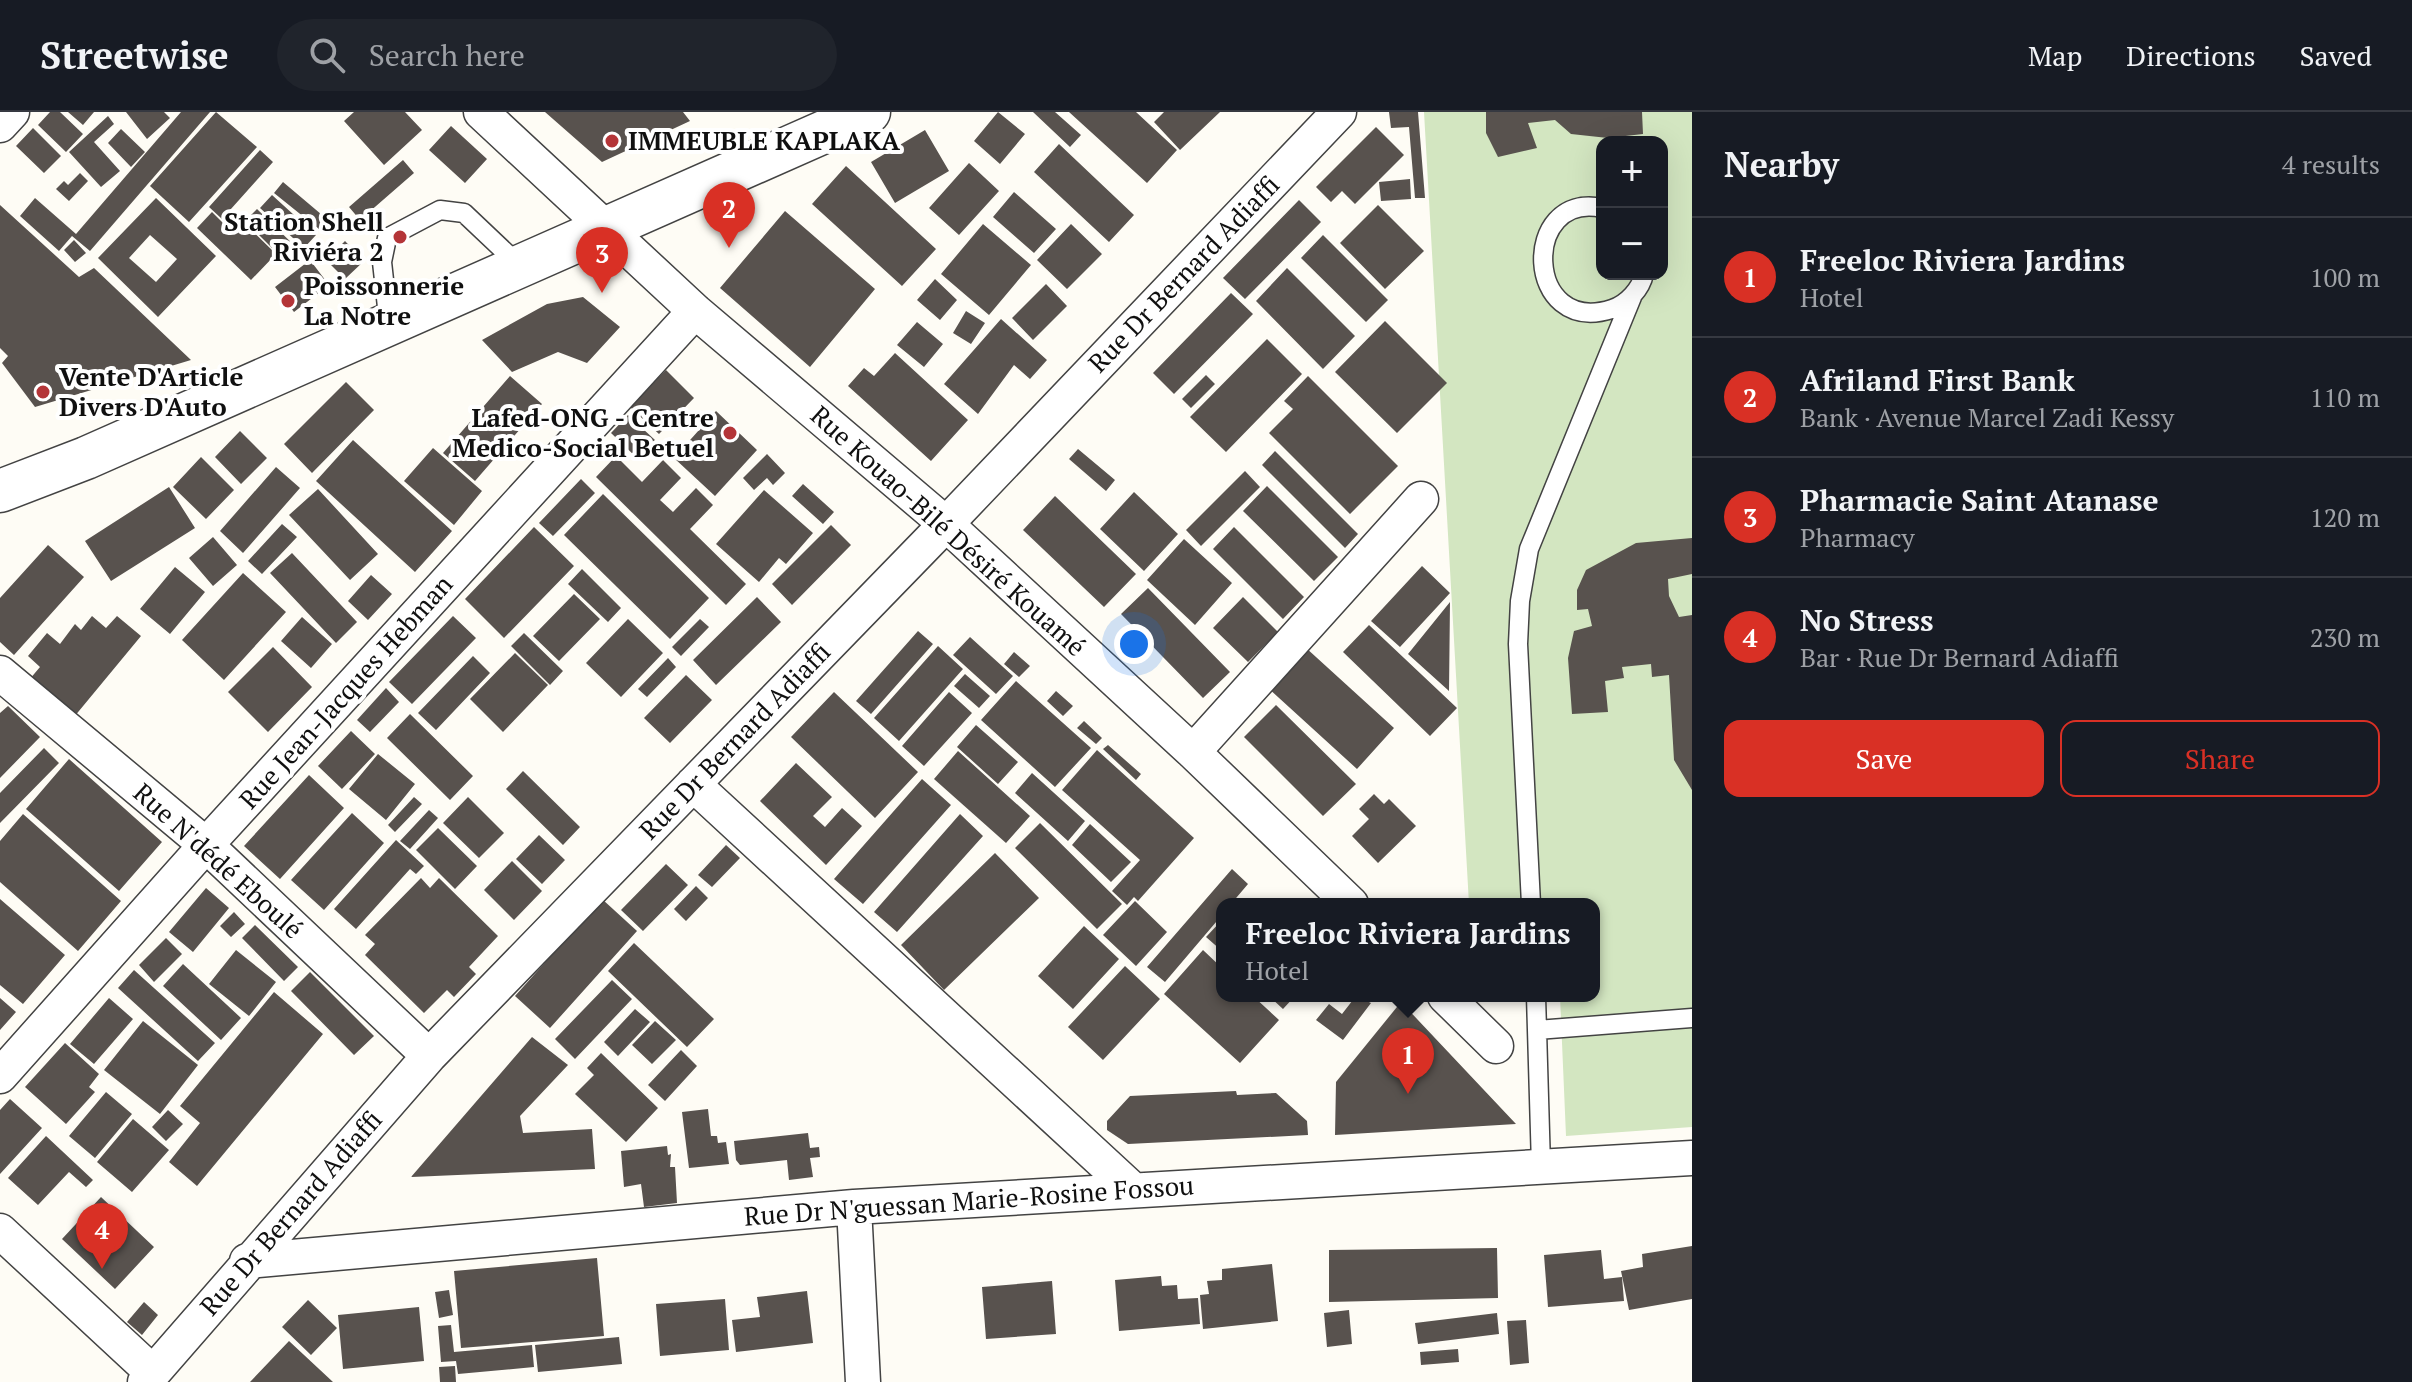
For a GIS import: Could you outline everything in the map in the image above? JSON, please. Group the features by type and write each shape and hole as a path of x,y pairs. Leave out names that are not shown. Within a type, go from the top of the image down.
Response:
{"street":[{"path":"0,125 12,112"},
{"name":"Rue Kouao-Bilé Désiré Kouamé","path":"481,112 695,311 946,524 1193,752 1345,898"},
{"path":"0,491 610,230 869,112"},
{"name":"Rue Dr Bernard Adiaffi","path":"149,1377 429,1056 946,524 1339,112"},
{"name":"Rue Jean-Jacques Hebman","path":"0,1076 206,845 695,311"},
{"path":"1193,752 1421,499"},
{"name":"Rue N'dédé Eboulé","path":"0,673 206,845 429,1056"},
{"path":"693,784 1132,1189"},
{"path":"1451,1002 1496,1046"},
{"name":"Rue Dr N'guessan Marie-Rosine Fossou","path":"247,1261 854,1207 1692,1158"},
{"path":"854,1207 863,1382"},
{"path":"0,1231 149,1377"}],"lane":[{"path":"1596,208 1573,210 1556,222 1544,240 1541,260 1545,280 1557,298 1574,309 1594,313 1615,308 1632,297"},
{"path":"389,325 382,262 387,238 440,210 464,213 522,268"},
{"path":"1531,898 1518,644 1520,601 1529,549 1641,280"},
{"path":"1536,1002 1541,1166"},
{"path":"1537,1030 1692,1018"}],"green space":[{"path":"1424,112 1692,112 1692,1127 1566,1136 1560,1002 1600,1002 1600,898 1469,898"}],"building":[{"path":"50,112 60,112 83,134 66,152 38,125"},
{"path":"68,112 94,112 83,125"},
{"path":"126,112 164,112 170,118 147,139"},
{"path":"181,112 210,112 90,251 72,236 59,251 20,216 35,198 76,234"},
{"path":"216,112 257,147 189,222 150,186"},
{"path":"354,112 405,112 422,130 384,165 344,121"},
{"name":"IMMEUBLE KAPLAKA","path":"545,112 683,112 690,121 602,162"},
{"path":"998,112 1025,134 1000,164 974,141"},
{"path":"1033,112 1055,112 1081,135 1070,147"},
{"path":"1069,112 1136,112 1177,150 1147,183"},
{"path":"1164,112 1220,112 1180,150 1154,122"},
{"path":"1389,112 1418,112 1425,198 1415,198 1409,127 1391,128"},
{"path":"1486,112 1642,112 1643,134 1626,136 1571,134 1555,120 1528,123 1537,148 1498,157 1486,133"},
{"path":"108,116 114,124 94,142 120,171 101,187 69,152"},
{"path":"451,126 487,159 465,183 429,150"},
{"path":"1376,127 1404,155 1355,204 1342,191 1331,202 1316,187"},
{"path":"33,128 61,156 44,173 16,146"},
{"path":"121,129 145,152 131,167 108,143"},
{"path":"925,130 949,171 895,203 871,162"},
{"path":"1059,144 1134,215 1109,242 1034,172"},
{"path":"260,150 273,162 222,219 209,207"},
{"path":"403,160 414,173 360,220 349,207"},
{"path":"969,163 999,191 959,235 929,208"},
{"path":"846,166 936,249 902,286 812,204"},
{"path":"80,173 88,181 69,201 56,189 64,181 68,185"},
{"path":"1410,179 1411,199 1381,201 1379,182"},
{"path":"283,182 328,220 320,230 274,193"},
{"path":"1014,192 1056,229 1034,253 993,217"},
{"path":"272,195 316,235 304,248 260,208"},
{"path":"156,198 216,256 158,317 98,258","holes":["150,235 177,259 156,282 129,258"]},
{"path":"1299,200 1321,222 1245,299 1223,278"},
{"path":"0,205 79,277 94,268 191,360 35,407 2,363 8,356 0,348"},
{"path":"1378,205 1424,251 1385,289 1340,243"},
{"path":"257,209 301,252 289,265 245,221"},
{"path":"785,211 875,289 810,367 720,288"},
{"path":"212,212 230,230 240,219 276,254 251,280 197,228"},
{"path":"983,224 1031,265 989,315 941,274"},
{"path":"1071,224 1102,254 1067,289 1037,260"},
{"path":"1323,235 1388,300 1366,322 1301,258"},
{"path":"74,240 86,253 75,262 64,250"},
{"path":"345,241 364,261 345,279 326,260"},
{"path":"310,260 329,285 294,312 275,287"},
{"path":"1287,268 1355,336 1323,369 1256,301"},
{"path":"935,279 957,300 940,320 917,300"},
{"path":"1046,284 1067,306 1033,340 1012,318"},
{"path":"1231,293 1253,314 1174,394 1153,373"},
{"path":"583,297 620,327 587,363 558,352 512,372 482,340 547,304"},
{"path":"966,311 985,323 971,344 953,333"},
{"path":"1001,319 1047,360 1030,379 1014,365 978,414 944,384"},
{"path":"1385,321 1447,383 1397,433 1335,372"},
{"path":"917,322 943,344 924,367 897,345"},
{"path":"1267,339 1302,374 1226,452 1190,417"},
{"path":"895,353 968,420 931,461 848,386 864,368 874,376"},
{"path":"666,370 694,398 659,434 630,407"},
{"path":"1206,375 1215,384 1191,408 1182,399"},
{"path":"510,376 542,404 475,481 443,453"},
{"path":"1308,376 1398,466 1350,514 1269,433 1293,409 1284,401"},
{"path":"346,382 374,410 312,473 284,444"},
{"path":"716,411 757,450 715,496 674,458"},
{"path":"628,415 655,440 637,458 611,433"},
{"path":"240,431 267,458 241,484 215,457"},
{"path":"353,440 452,531 415,572 316,481"},
{"path":"433,448 482,491 454,525 404,481"},
{"path":"1078,449 1115,480 1106,491 1069,459"},
{"path":"1275,451 1358,534 1345,548 1262,465"},
{"path":"767,454 785,473 773,485 767,478 754,490 743,478"},
{"path":"616,456 642,482 663,460 681,478 660,500 673,512 696,488 713,505 690,529 746,584 726,605 596,477"},
{"path":"201,457 234,490 206,519 173,487"},
{"path":"276,467 300,488 243,553 220,531"},
{"path":"1245,471 1260,487 1201,546 1186,530"},
{"path":"581,479 595,493 553,536 539,523"},
{"path":"803,484 834,512 823,524 792,496"},
{"path":"1267,486 1338,557 1314,581 1243,511"},
{"path":"169,487 195,528 111,581 85,541"},
{"path":"318,489 378,554 350,580 289,515"},
{"path":"764,490 813,533 786,564 779,558 759,582 716,544"},
{"path":"1134,492 1178,534 1144,571 1100,529"},
{"path":"603,494 709,598 670,639 564,535"},
{"path":"1055,496 1136,574 1104,607 1023,530"},
{"path":"282,524 297,537 262,574 248,561"},
{"path":"831,525 851,545 792,605 772,584"},
{"path":"534,527 574,566 504,638 465,599"},
{"path":"1234,527 1304,597 1283,619 1213,549"},
{"path":"213,537 237,565 213,586 189,558"},
{"path":"1692,538 1692,574 1668,579 1669,596 1679,617 1692,615 1692,790 1674,760 1669,675 1652,677 1651,664 1622,667 1624,678 1605,681 1608,712 1572,714 1568,658 1574,631 1592,626 1588,609 1577,610 1577,590 1586,570 1636,543"},
{"path":"1184,539 1232,583 1195,625 1147,580"},
{"path":"48,545 84,577 14,655 0,642 0,598"},
{"path":"292,553 357,622 336,643 270,573"},
{"path":"1422,566 1450,593 1400,647 1371,621"},
{"path":"175,567 205,592 170,634 140,609"},
{"path":"582,569 621,608 608,622 568,584"},
{"path":"243,573 286,612 224,680 182,640"},
{"path":"371,575 392,594 368,620 348,601"},
{"path":"1148,588 1230,672 1203,698 1121,614"},
{"path":"574,594 600,619 559,661 533,636"},
{"path":"757,597 781,622 716,685 693,660"},
{"path":"1243,597 1278,632 1248,662 1213,628"},
{"path":"1450,602 1449,691 1408,654"},
{"path":"92,616 106,628 117,616 141,636 74,717 29,680 40,667 28,656 47,633 60,644 75,624 81,630"},
{"path":"453,616 476,638 412,704 389,682"},
{"path":"302,617 332,644 311,668 281,641"},
{"path":"628,619 663,653 621,697 586,663"},
{"path":"700,619 709,627 681,656 672,647"},
{"path":"1369,625 1457,708 1430,736 1343,652"},
{"path":"918,631 933,644 871,714 856,701"},
{"path":"524,633 563,671 550,685 511,646"},
{"path":"970,637 1013,676 996,694 953,655"},
{"path":"938,646 963,669 899,741 874,718"},
{"path":"273,647 312,687 268,732 228,692"},
{"path":"1305,647 1394,728 1357,769 1268,688"},
{"path":"1014,652 1030,666 1019,677 1004,664"},
{"path":"515,653 548,685 503,732 470,699"},
{"path":"473,656 490,673 436,730 418,713"},
{"path":"668,658 676,667 647,697 638,689"},
{"path":"965,674 990,696 979,708 954,686"},
{"path":"686,675 712,700 670,743 644,718"},
{"path":"1016,681 1091,748 1055,787 981,720"},
{"path":"386,688 399,702 370,732 357,720"},
{"path":"1056,691 1073,706 1063,716 1047,701"},
{"path":"834,692 918,772 875,818 791,737"},
{"path":"949,692 972,713 924,766 902,746"},
{"path":"1276,705 1356,784 1323,816 1244,737"},
{"path":"8,706 40,737 0,778 0,713"},
{"path":"410,714 473,776 450,800 387,738"},
{"path":"1084,721 1102,738 1096,744 1077,728"},
{"path":"976,725 1018,762 998,784 957,747"},
{"path":"351,731 375,754 342,789 318,766"},
{"path":"1108,745 1141,774 1136,780 1103,749"},
{"path":"44,748 59,763 0,823 0,793"},
{"path":"1097,750 1194,838 1138,901 1134,897 1127,905 1112,891 1140,860 1062,790"},
{"path":"958,751 1030,816 1006,843 934,779"},
{"path":"378,754 415,784 386,820 349,789"},
{"path":"69,759 162,842 119,891 26,809"},
{"path":"796,763 832,797 813,816 825,827 842,808 862,826 826,865 760,801"},
{"path":"523,771 580,827 563,845 506,789"},
{"path":"1032,773 1085,821 1068,841 1015,793"},
{"path":"309,775 344,808 280,879 244,846"},
{"path":"922,779 951,805 863,904 834,879"},
{"path":"1374,794 1384,804 1389,799 1416,826 1378,863 1352,836 1369,819 1359,809"},
{"path":"414,797 422,804 395,832 388,825"},
{"path":"468,797 504,833 479,858 443,823"},
{"path":"429,810 438,818 410,849 400,841"},
{"path":"352,813 384,843 324,910 291,880"},
{"path":"23,814 121,901 78,951 0,882 0,841"},
{"path":"960,814 983,836 897,932 874,912"},
{"path":"1040,823 1122,904 1097,929 1015,848"},
{"path":"1090,824 1131,862 1111,882 1072,845"},
{"path":"438,828 477,866 455,889 416,850"},
{"path":"539,835 565,860 542,884 516,859"},
{"path":"396,840 424,866 416,874 410,869 356,929 334,909"},
{"path":"726,845 740,858 712,887 698,875"},
{"path":"995,853 1039,898 944,990 901,945"},
{"path":"512,861 542,891 514,920 484,890"},
{"path":"666,864 688,885 643,931 621,910"},
{"path":"1232,869 1248,884 1236,898 1216,898 1216,922 1165,982 1147,967"},
{"path":"421,878 430,888 439,878 498,936 469,967 476,974 454,997 447,990 424,1013 365,955 375,944 365,935"},
{"path":"696,886 708,898 686,921 674,909"},
{"path":"206,888 229,908 193,952 169,932"},
{"path":"0,899 65,955 23,1004 0,985"},
{"path":"602,899 637,931 550,1028 515,996"},
{"path":"1135,901 1167,932 1136,966 1103,935"},
{"path":"234,912 245,924 231,937 220,926"},
{"path":"255,925 298,967 284,981 242,938"},
{"path":"1084,926 1119,959 1073,1009 1038,976"},
{"path":"1216,926 1216,946 1206,937"},
{"path":"166,938 182,954 154,982 139,965"},
{"path":"634,943 714,1019 687,1047 608,971"},
{"path":"236,950 276,982 249,1016 209,984"},
{"path":"1203,950 1216,962 1216,1002 1260,1002 1279,1020 1240,1063 1164,994"},
{"path":"183,964 241,1018 221,1040 163,986"},
{"path":"1125,966 1160,999 1103,1060 1068,1027"},
{"path":"134,970 215,1043 198,1061 118,988"},
{"path":"310,972 374,1036 354,1055 291,991"},
{"path":"612,980 632,999 575,1059 555,1039"},
{"path":"274,992 323,1034 197,1186 169,1162 200,1123 180,1106"},
{"path":"0,998 16,1012 0,1030"},
{"path":"109,998 133,1019 94,1064 70,1044"},
{"path":"1275,1002 1289,1002 1283,1009"},
{"path":"1351,1002 1371,1003 1343,1040 1316,1020 1329,1004 1342,1014"},
{"path":"1401,1002 1516,1124 1335,1135 1336,1082"},
{"path":"635,1009 650,1022 618,1056 604,1042"},
{"path":"143,1021 198,1065 160,1114 104,1070"},
{"path":"655,1021 676,1040 652,1064 632,1045"},
{"path":"532,1037 568,1065 520,1116 523,1133 592,1129 595,1169 411,1177"},
{"path":"65,1043 99,1074 89,1087 95,1092 66,1124 25,1087"},
{"path":"681,1050 697,1066 665,1101 648,1085"},
{"path":"601,1053 658,1108 626,1142 575,1094 594,1075 587,1068"},
{"path":"1236,1091 1237,1095 1276,1093 1307,1121 1308,1135 1128,1144 1107,1130 1107,1121 1130,1096"},
{"path":"106,1092 132,1114 95,1158 69,1136"},
{"path":"10,1099 42,1128 0,1174 0,1110"},
{"path":"708,1109 711,1136 717,1136 718,1143 726,1142 729,1164 689,1168 682,1112"},
{"path":"168,1110 183,1124 166,1141 152,1127"},
{"path":"133,1119 169,1150 132,1192 97,1162"},
{"path":"808,1133 810,1148 819,1147 820,1157 810,1158 813,1177 789,1180 787,1160 740,1165 736,1160 734,1141"},
{"path":"46,1136 93,1180 86,1187 69,1172 38,1205 8,1178"},
{"path":"667,1146 668,1155 671,1154 670,1167 675,1167 677,1203 644,1207 641,1184 624,1187 621,1151"},
{"path":"101,1197 154,1247 115,1289 62,1239"},
{"path":"1692,1246 1692,1299 1629,1310 1621,1271 1643,1267 1642,1254"},
{"path":"1497,1248 1498,1298 1329,1302 1329,1250"},
{"path":"1601,1250 1604,1279 1622,1277 1624,1301 1548,1307 1544,1255"},
{"path":"597,1258 604,1336 461,1348 454,1271"},
{"path":"1272,1264 1278,1321 1203,1329 1200,1295 1209,1294 1207,1281 1222,1280 1222,1269"},
{"path":"1161,1276 1162,1286 1177,1285 1178,1299 1198,1298 1200,1324 1119,1331 1115,1280"},
{"path":"1052,1281 1056,1334 986,1339 982,1287"},
{"path":"449,1290 453,1315 439,1318 435,1292"},
{"path":"807,1291 813,1343 736,1352 732,1320 760,1317 757,1297"},
{"path":"725,1299 729,1350 660,1356 656,1304"},
{"path":"308,1300 337,1328 311,1355 282,1327"},
{"path":"144,1302 158,1315 142,1335 127,1322"},
{"path":"419,1307 424,1361 343,1369 338,1315"},
{"path":"1349,1310 1352,1344 1327,1347 1324,1313"},
{"path":"1497,1313 1499,1334 1418,1344 1415,1323"},
{"path":"1526,1320 1529,1363 1510,1365 1507,1321"},
{"path":"451,1325 454,1352 532,1345 534,1367 458,1374 456,1361 441,1362 438,1326"},
{"path":"619,1337 622,1364 538,1372 535,1345"},
{"path":"289,1341 333,1382 250,1382"},
{"path":"1458,1349 1459,1362 1421,1365 1420,1352"},
{"path":"455,1366 456,1382 440,1382 439,1367"}],"place":[{"name":"IMMEUBLE KAPLAKA","path":"612,141"},
{"name":"Station Shell Riviéra 2","path":"400,237"},
{"name":"Afriland First Bank","path":"729,248"},
{"name":"Pharmacie Saint Atanase","path":"602,293"},
{"name":"Poissonnerie La Notre","path":"288,301"},
{"name":"Vente D'Article Divers D'Auto","path":"43,392"},
{"name":"Lafed-ONG - Centre Medico-Social Betuel","path":"730,433"},
{"name":"Freeloc Riviera Jardins","path":"1408,1094"},
{"name":"No Stress","path":"102,1269"}]}
